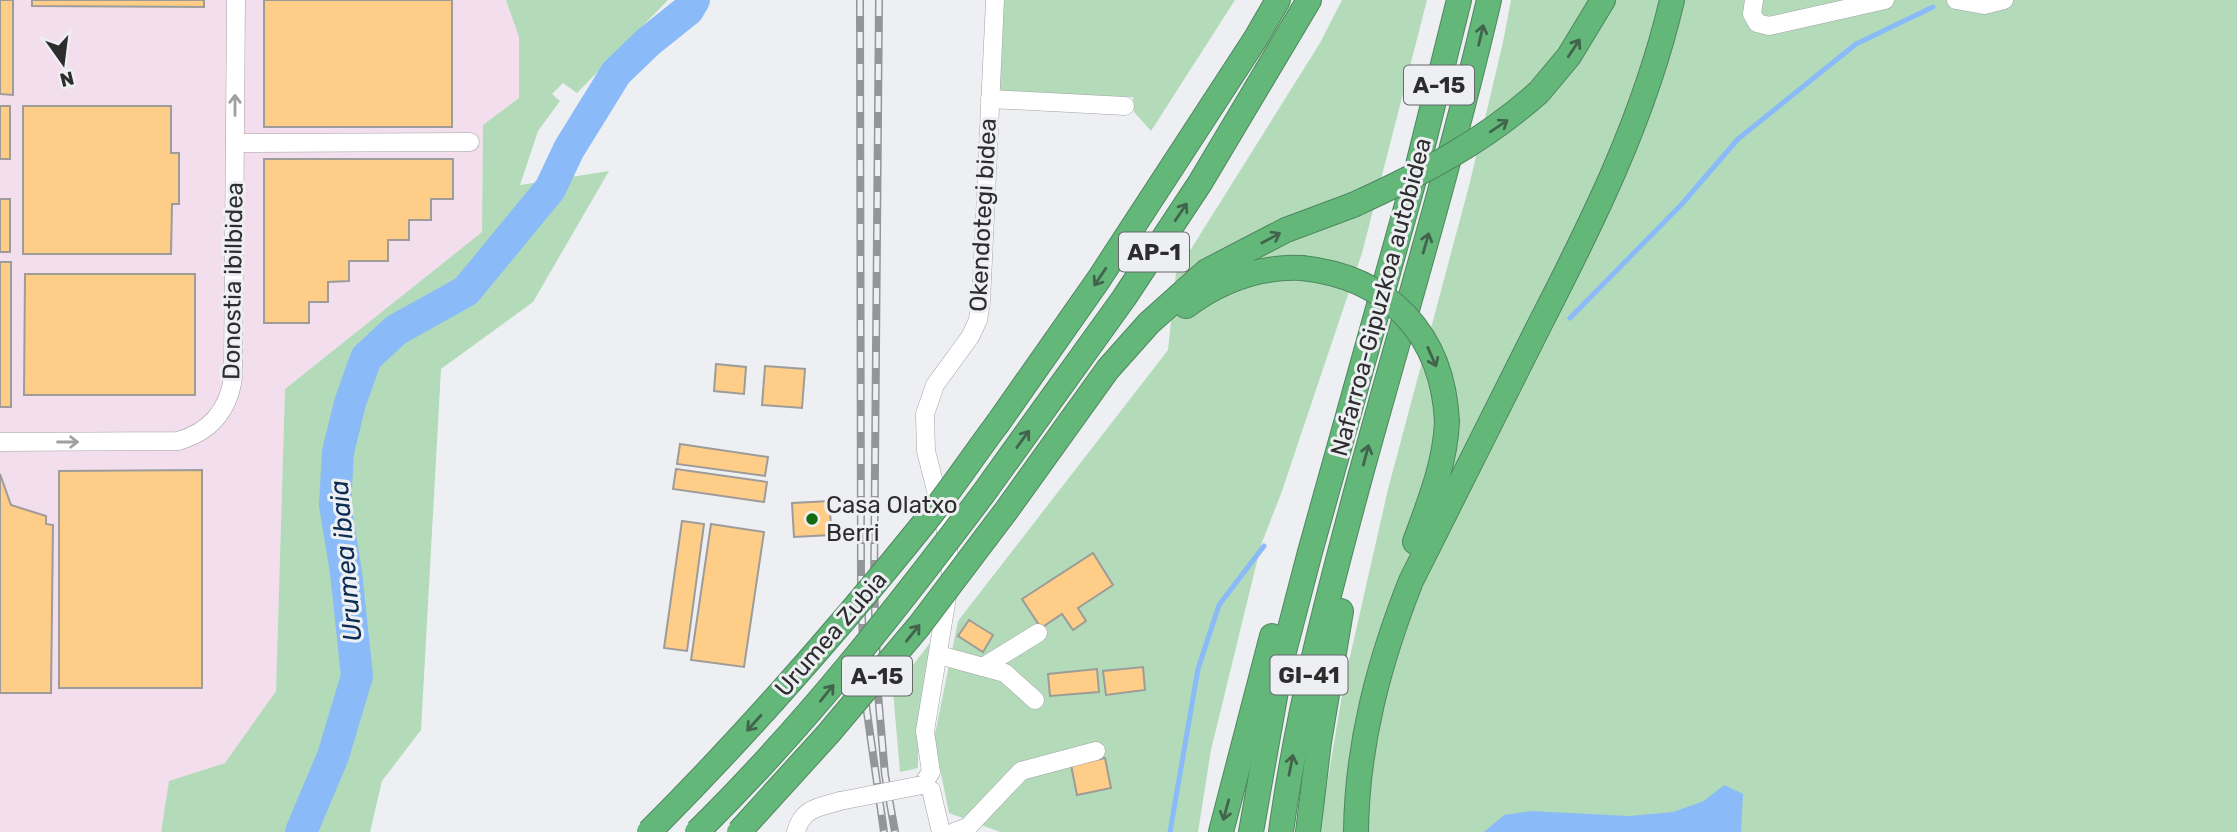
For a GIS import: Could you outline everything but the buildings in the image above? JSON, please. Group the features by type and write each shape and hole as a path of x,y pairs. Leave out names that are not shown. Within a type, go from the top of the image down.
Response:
{"highway":[{"path":"1205,118 1262,0"},
{"name":"AP-1","path":"1205,118 1278,0"},
{"name":"Urumea Zubia","path":"697,832 813,711 899,606 983,494 1124,298 1193,195 1309,0"},
{"name":"Nafarroa-Gipuzkoa autobidea","path":"1310,552 1416,169 1459,0"},
{"name":"Nafarroa-Gipuzkoa autobidea","path":"1348,520 1443,183 1489,0"},
{"path":"1044,460 1108,369 1149,323 1207,271 1286,230 1353,205 1422,173 1508,120 1539,92 1569,56 1603,0"},
{"path":"1356,832 1359,768 1373,691 1392,629 1411,581 1622,157 1652,75 1672,0"},
{"name":"Urumea Zubia","path":"649,832 724,757 831,637 927,520 1098,279 1205,118"},
{"path":"1044,460 1143,343 1183,309 1214,288 1247,274 1284,267 1339,274 1374,289 1405,314 1418,330 1436,364 1446,403 1446,443 1436,485 1411,553 1411,581"},
{"name":"A-15","path":"739,832 836,725 919,626 1044,460"},
{"path":"1308,832 1331,662 1351,554 1348,520"},
{"name":"GI-41","path":"1281,832 1288,781 1311,666 1348,520"},
{"path":"1221,832 1272,638 1291,579 1310,552"},
{"name":"GI-41","path":"1251,832 1282,663 1310,552"}],"street":[{"name":"Donostia ibilbidea","path":"0,442 178,441 202,431 221,414 233,378 236,0"},
{"name":"Okendotegi bidea","path":"922,785 930,772 925,731 951,573 945,526 926,451 925,414 935,385 964,348 979,311 995,0"},
{"path":"1754,0 1752,14 1757,23 1769,26 1885,0"},
{"path":"1956,0 1984,5 2004,0"},
{"path":"990,99 1125,106"},
{"path":"234,143 470,142"},
{"path":"983,667 1038,634"},
{"path":"939,656 1005,673 1034,700"},
{"path":"954,832 968,827 1021,771 1096,751"},
{"path":"796,832 799,819 805,813 841,801 922,785 931,790 941,832"}],"shaded area":[{"path":"0,0 506,0 519,37 519,98 483,126 482,232 285,389 276,691 225,763 169,782 161,832 0,832"}],"green space":[{"path":"506,0 668,0 577,93 563,83 552,94 560,101 538,131 520,185 609,171 533,302 441,369 421,730 382,781 370,832 161,832 169,781 225,763 276,691 285,389 482,232 483,125 519,98 519,37"},
{"path":"1001,0 1235,0 1151,131 1134,112 1133,97 1007,94 1000,89"},
{"path":"1342,0 1427,0 1362,253 1282,491 1261,545 1211,750 1198,832 1000,832 949,813 934,739 958,621 1168,350 1176,273 1320,43"},
{"path":"1511,0 2237,0 2237,832 1319,832 1344,683 1388,489 1470,182"},
{"path":"930,643 918,725 918,768 900,772 893,691"}],"water":[{"path":"1724,785 1743,794 1741,832 1484,832 1504,815 1531,811 1629,816 1673,812 1704,801"}],"waterway":[{"name":"Urumea ibaia","path":"301,832 333,756 357,676 346,572 335,505 338,452 350,403 366,358 396,330 466,291 550,189 569,149 616,73 648,42 688,10 694,0"},
{"path":"1570,318 1681,205 1738,139 1856,44 1933,7"},
{"path":"1170,832 1198,669 1219,605 1264,546"}],"railway":[{"path":"860,0 861,591 865,698 884,832"},
{"path":"879,0 874,585 878,694 885,775 895,832"}],"place":[{"name":"Casa Olatxo Berri","path":"812,519"}]}
